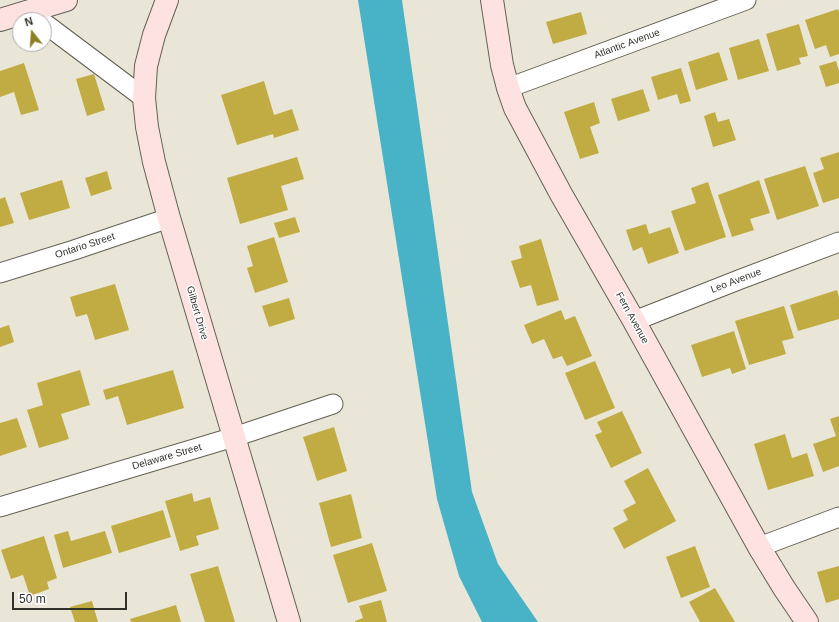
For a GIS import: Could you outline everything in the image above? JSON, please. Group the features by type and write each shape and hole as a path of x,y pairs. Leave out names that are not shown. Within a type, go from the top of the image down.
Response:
{"street":[{"path":"47,12 66,0"},
{"name":"Gilbert Drive","path":"167,0 154,35 146,66 144,98 147,127 154,162 169,218 289,622"},
{"name":"Fern Avenue","path":"492,0 502,65 515,108 557,187 634,321 759,547 807,622"},
{"name":"Atlantic Avenue","path":"508,88 746,0"},
{"path":"0,20 12,19"},
{"path":"52,29 144,98"},
{"name":"Ontario Street","path":"0,273 169,218"},
{"name":"Leo Avenue","path":"634,321 839,242"},
{"name":"Delaware Street","path":"0,507 234,437 333,404"},
{"path":"759,547 839,517"}],"water":[{"path":"358,0 402,0 472,492 498,564 538,622 482,622 459,576 437,499"}],"building":[{"path":"838,9 839,54 830,57 826,45 815,49 805,20"},
{"path":"581,12 587,34 553,44 546,22"},
{"path":"799,24 808,56 799,58 801,64 777,71 766,34"},
{"path":"759,39 769,71 738,80 729,48"},
{"path":"719,52 728,80 696,90 688,62"},
{"path":"836,61 839,71 839,83 826,87 819,66"},
{"path":"24,63 39,110 21,115 14,92 0,97 0,71"},
{"path":"681,68 691,101 680,104 677,94 658,100 651,77"},
{"path":"94,74 105,110 87,116 76,79"},
{"path":"264,81 274,115 292,109 299,130 274,138 273,134 237,145 221,95"},
{"path":"643,89 650,111 618,121 611,99"},
{"path":"594,102 600,123 590,127 599,153 580,159 564,112"},
{"path":"715,112 718,122 729,119 736,140 713,147 704,116"},
{"path":"839,152 839,198 823,203 813,173 824,169 820,158"},
{"path":"297,157 304,179 281,186 288,210 240,224 227,178"},
{"path":"805,166 819,206 777,220 764,179"},
{"path":"107,171 112,189 91,196 85,178"},
{"path":"62,180 70,208 29,220 20,193"},
{"path":"759,180 770,213 750,219 754,230 732,237 718,195"},
{"path":"708,182 726,237 685,251 671,211 696,203 691,188"},
{"path":"5,197 14,223 0,227 0,199"},
{"path":"295,217 300,232 279,238 274,223"},
{"path":"646,224 649,234 670,227 679,253 648,264 642,247 633,251 626,230"},
{"path":"274,237 288,282 255,293 247,268 253,266 247,246"},
{"path":"541,239 559,300 537,306 531,285 520,288 511,261 522,258 519,246"},
{"path":"115,284 129,330 95,340 87,314 76,317 70,297"},
{"path":"837,290 839,297 839,319 798,331 790,305"},
{"path":"289,298 295,319 269,327 262,306"},
{"path":"784,306 794,338 782,341 786,354 749,365 735,321"},
{"path":"561,310 565,320 575,316 592,356 567,366 562,356 553,359 544,339 532,344 524,325"},
{"path":"9,325 14,342 0,347 0,328"},
{"path":"734,331 746,369 732,374 730,368 702,377 691,345"},
{"path":"595,361 615,408 585,420 565,373"},
{"path":"80,370 90,405 61,414 69,439 39,448 27,410 43,405 37,383"},
{"path":"173,370 184,408 127,425 118,396 106,400 103,390"},
{"path":"622,411 642,453 611,468 595,435 602,432 597,422"},
{"path":"839,416 839,466 823,472 813,444 836,436 830,419"},
{"path":"17,418 27,447 0,456 0,423"},
{"path":"334,427 347,471 317,481 303,437"},
{"path":"785,434 792,458 807,453 814,476 768,490 754,444"},
{"path":"648,468 676,521 624,549 613,528 628,520 623,510 636,503 624,481"},
{"path":"192,493 194,502 210,497 219,529 196,536 199,545 180,551 165,501"},
{"path":"351,494 362,538 331,547 319,503"},
{"path":"163,510 171,537 119,553 111,526"},
{"path":"68,531 71,541 105,531 112,553 63,568 54,535"},
{"path":"44,536 57,578 47,582 49,589 30,596 23,575 11,579 1,550"},
{"path":"372,543 387,591 348,603 333,555"},
{"path":"695,546 710,587 681,598 666,557"},
{"path":"218,566 235,622 205,622 190,574"},
{"path":"839,566 839,599 826,603 817,572"},
{"path":"715,588 735,622 700,622 689,602"},
{"path":"381,600 387,622 355,622 363,618 359,606"},
{"path":"92,601 98,622 75,622 70,607"},
{"path":"176,605 181,622 131,622 130,619"}]}
